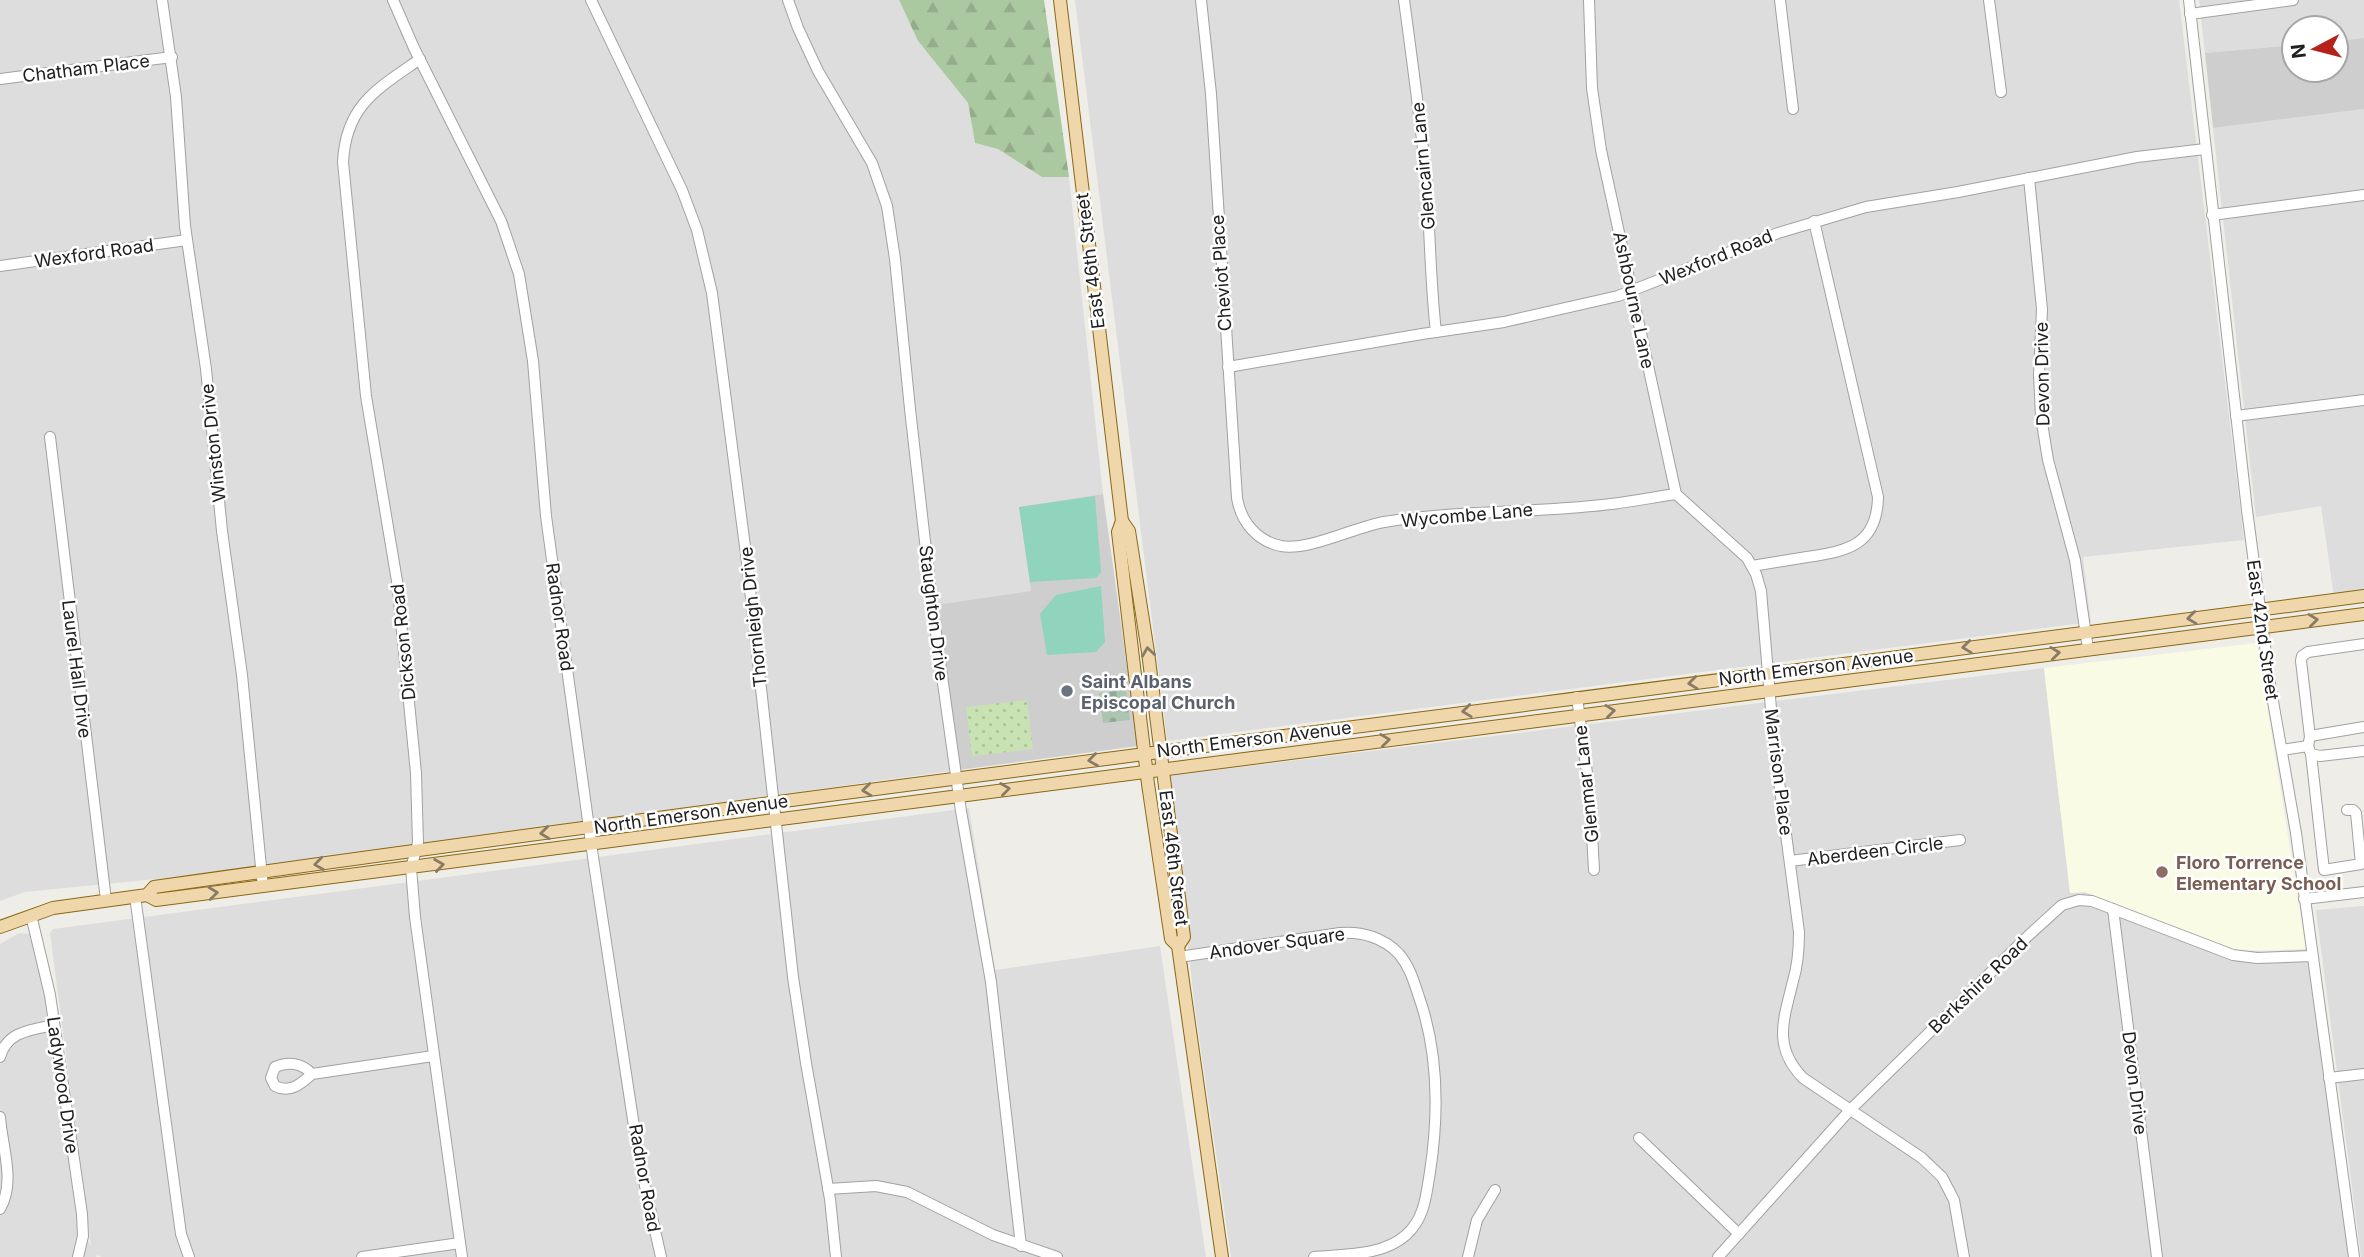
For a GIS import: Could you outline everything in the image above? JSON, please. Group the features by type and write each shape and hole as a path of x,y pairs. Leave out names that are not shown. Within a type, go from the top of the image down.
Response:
{"main road":[{"name":"East 46th Street","path":"1060,0 1122,521 1118,533 1147,771 1171,939 1179,952 1222,1257"},
{"name":"East 46th Street","path":"1122,521 1129,531 1146,635 1184,937 1179,952"},
{"name":"North Emerson Avenue","path":"141,896 154,887 417,850 2364,596"},
{"name":"North Emerson Avenue","path":"0,927 62,906 106,900 141,896 156,900 263,887 2364,614"}],"street":[{"name":"Winston Drive","path":"162,0 172,57 187,240 242,675 263,887"},
{"name":"Radnor Road","path":"393,0 501,221 519,274 533,361 546,516 591,844 639,1159 661,1257"},
{"name":"Thornleigh Drive","path":"591,0 682,190 704,255 713,301 747,562 772,803 799,1016 828,1189 836,1257"},
{"name":"Staughton Drive","path":"788,0 818,71 872,163 887,206 928,572 956,778 991,982 1021,1246"},
{"name":"Cheviot Place","path":"1201,0 1211,94 1238,503 1246,523 1261,538"},
{"name":"Glencairn Lane","path":"1404,0 1426,180 1436,332"},
{"name":"Ashbourne Lane","path":"1590,0 1591,63 1596,117 1676,494"},
{"path":"1780,0 1793,109"},
{"path":"1989,0 2001,92"},
{"name":"East 42nd Street","path":"2189,0 2262,627 2304,899 2354,1257"},
{"path":"2190,14 2293,0"},
{"name":"Chatham Place","path":"0,79 172,57"},
{"name":"Dickson Road","path":"420,59 375,91 358,108 345,141 343,162 366,397 397,581 416,773 417,850 411,868 415,917 462,1257"},
{"name":"Wexford Road","path":"1228,368 1517,320 1618,296 1814,220 1875,205 2137,157 2205,149"},
{"name":"Devon Drive","path":"2029,178 2042,309 2039,374 2041,417 2048,460 2075,560 2088,649"},
{"path":"2212,215 2364,195"},
{"path":"1676,494 1741,552 1752,566 1847,550 1865,537 1877,514 1878,496 1814,220"},
{"name":"Wexford Road","path":"0,266 187,240"},
{"path":"2236,416 2364,400"},
{"name":"Laurel Hall Drive","path":"50,438 106,900"},
{"name":"Wycombe Lane","path":"1261,538 1278,545 1296,546 1381,523 1423,517 1592,506 1676,494"},
{"name":"Marrison Place","path":"1752,566 1761,591 1769,690 1800,945 1783,1020 1783,1041 1790,1062 1803,1078 1922,1158 1942,1177 1954,1200 1964,1257"},
{"path":"2347,810 2356,813 2361,864 2324,870 2301,661 2302,656 2308,652 2364,644"},
{"name":"Glenmar Lane","path":"1577,697 1590,796 1594,870"},
{"path":"2281,750 2310,745 2364,727"},
{"path":"2310,745 2320,756 2364,751"},
{"name":"Aberdeen Circle","path":"1790,861 1960,840"},
{"path":"2304,899 2364,892"},
{"path":"141,896 181,1234 190,1257"},
{"name":"Berkshire Road","path":"1718,1257 1850,1110 2054,911 2070,902 2084,900 2113,909 2225,954 2249,957 2312,956"},
{"name":"Devon Drive","path":"2113,909 2157,1257"},
{"name":"Ladywood Drive","path":"31,915 47,976 83,1224 78,1257"},
{"name":"Andover Square","path":"1179,952 1357,933 1373,937 1392,947 1413,978 1429,1032 1436,1092 1434,1142 1423,1211 1409,1232 1388,1246 1376,1250 1314,1257"},
{"path":"0,1057 8,1041 15,1035 22,1031 54,1025"},
{"path":"313,1073 433,1056"},
{"path":"2329,1078 2364,1074"},
{"path":"0,1118 8,1182 0,1209"},
{"path":"1639,1138 1739,1234"},
{"path":"828,1189 876,1186 900,1190 982,1230 1056,1257"},
{"path":"1468,1257 1477,1220 1495,1190"},
{"path":"362,1257 460,1243"}],"shaded area":[{"path":"0,0 899,0 918,41 968,103 975,143 998,149 1042,177 1069,177 1103,494 1020,507 1031,591 951,771 176,877 25,892 0,901"},
{"path":"1075,0 2179,0 2244,540 2083,557 2091,622 1167,741"},
{"path":"2199,0 2364,0 2364,38 2350,40 2350,14 2280,14 2280,46 2205,53"},
{"path":"2364,38 2364,109 2213,128 2205,53 2280,46 2280,84 2350,84 2350,40"},
{"path":"2364,109 2364,593 2334,597 2321,506 2256,517 2213,128"},
{"path":"1103,494 1138,746 951,771 929,606 1031,591 1019,507"},
{"path":"2257,643 2306,949 2239,951 2212,944 2085,892 2070,893 2044,668"},
{"path":"2044,668 2070,893 2085,892 2212,944 2265,952 2306,949 2349,1257 1231,1257 1195,1009 1169,776"},
{"path":"969,808 995,970 1160,946 1206,1257 0,1257 0,944 19,933 31,934 47,997 79,1224 91,1246 50,933 53,929"},
{"path":"2364,906 2364,1257 2361,1257 2316,910"}],"green space":[{"path":"899,0 1044,0 1069,177 1042,177 998,149 975,143 968,103 918,41"},
{"path":"1095,496 1101,572 1096,578 1030,582 1019,507"},
{"path":"1101,586 1105,642 1096,652 1047,655 1040,614 1056,595"},
{"path":"1126,690 1130,720 1103,723 1099,693"},
{"path":"1027,700 1033,749 972,756 966,707"}],"place":[{"name":"Saint Albans Episcopal Church","path":"1067,691"},
{"name":"Floro Torrence Elementary School","path":"2162,872"}]}
